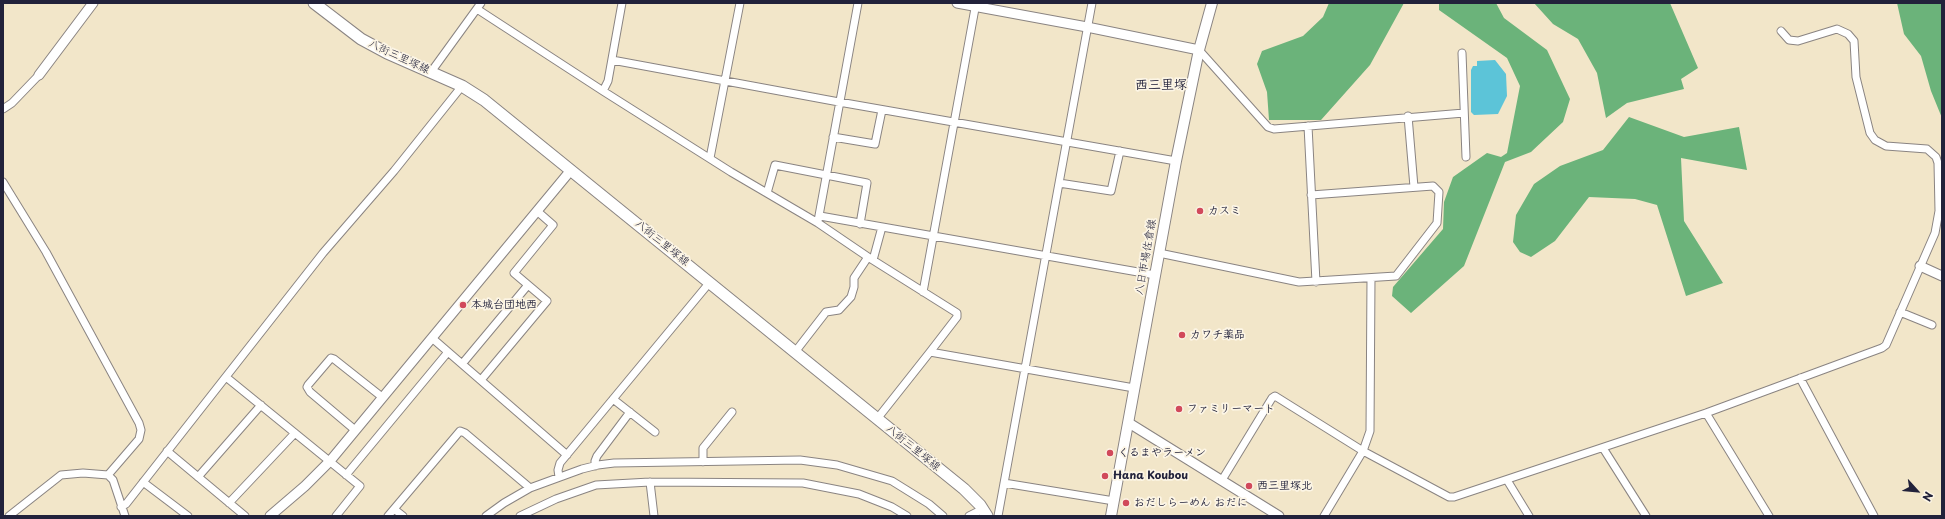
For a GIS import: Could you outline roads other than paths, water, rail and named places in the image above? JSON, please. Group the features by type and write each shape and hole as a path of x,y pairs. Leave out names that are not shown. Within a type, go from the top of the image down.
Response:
{"main road":[{"name":"八街三里塚線","path":"314,3 361,39 387,53 462,86 484,100 964,489 985,512"},
{"name":"八日市場佐倉線","path":"1111,516 1176,161 1199,50 1212,3"}],"street":[{"path":"3,109 12,103 39,75 93,3"},
{"path":"603,91 608,81 622,3"},
{"path":"710,158 740,3"},
{"path":"819,220 858,3"},
{"path":"957,3 976,5 1199,50 1268,127 1274,129 1408,116 1464,113"},
{"path":"998,516 1092,3"},
{"path":"923,292 976,5"},
{"path":"431,72 479,6 603,91 767,193 819,220 871,259 957,313 957,317 877,419"},
{"path":"1222,480 1272,398 1275,396 1363,451 1449,497 1454,498 1706,414 1882,348 1886,345 1935,233 1939,211 1940,180 1936,157 1927,149 1886,146 1875,140 1870,132 1856,77 1854,41 1848,34 1843,31 1830,30 1798,41 1789,40 1781,32"},
{"path":"1462,53 1466,157"},
{"path":"612,60 882,110 1176,161"},
{"path":"121,507 126,504 323,253 394,171 462,86"},
{"path":"833,137 875,144 882,110"},
{"path":"1408,116 1414,187"},
{"path":"1308,126 1316,282"},
{"path":"1059,183 1111,191 1120,151"},
{"path":"767,193 776,165 867,183 860,224"},
{"path":"270,516 305,486 330,461 571,170"},
{"path":"3,182 46,252 141,427 141,435 139,439 108,475"},
{"path":"1159,252 1299,282 1396,276 1437,223 1439,192 1434,186 1311,195"},
{"path":"481,380 547,301 514,273 553,225 538,211"},
{"path":"819,220 882,227 1155,275"},
{"path":"795,352 826,312 839,310 851,297 854,287 854,278 871,259 882,227"},
{"path":"1920,266 1942,276"},
{"path":"1324,516 1363,451 1369,437 1371,423 1371,278"},
{"path":"558,477 559,466 567,455 710,282"},
{"path":"462,364 528,284"},
{"path":"1900,312 1932,325"},
{"path":"432,338 567,455"},
{"path":"346,475 448,352"},
{"path":"930,352 1134,388"},
{"path":"355,430 310,392 308,385 331,358 382,397"},
{"path":"226,377 360,486 336,516"},
{"path":"1800,378 1874,516"},
{"path":"613,399 655,432"},
{"path":"198,477 261,405"},
{"path":"595,466 597,456 630,412"},
{"path":"703,462 703,448 732,412"},
{"path":"1706,414 1769,516"},
{"path":"1128,423 1279,516"},
{"path":"388,516 460,431 530,488"},
{"path":"229,503 295,433"},
{"path":"1603,448 1646,516"},
{"path":"167,451 245,516"},
{"path":"486,516 504,503 530,488 558,477 595,466 614,463 800,460 837,465 892,481 929,504 943,516"},
{"path":"9,516 61,475 74,473 108,475 113,480 125,516"},
{"path":"1507,480 1529,516"},
{"path":"143,482 188,516"},
{"path":"650,482 654,516"},
{"path":"520,516 556,499 596,486 650,482 803,483 859,494 892,507 906,516"},
{"path":"1004,483 1114,501"},
{"path":"394,509 403,516"},
{"path":"969,516 985,512"}],"water":[{"path":"1495,60 1506,74 1507,96 1498,114 1474,115 1471,112 1471,70 1473,66 1477,66 1477,61"}],"place":[{"name":"カスミ","path":"1200,211"},
{"name":"本城台団地西","path":"463,305"},
{"name":"カワチ薬品","path":"1182,335"},
{"name":"ファミリーマート","path":"1179,409"},
{"name":"くるまやラーメン","path":"1110,453"},
{"name":"Hana Koubou","path":"1105,476"},
{"name":"西三里塚北","path":"1249,486"},
{"name":"おだしらーめん おだに","path":"1126,503"}],"district":[{"name":"西三里塚","path":"1161,85"}]}
